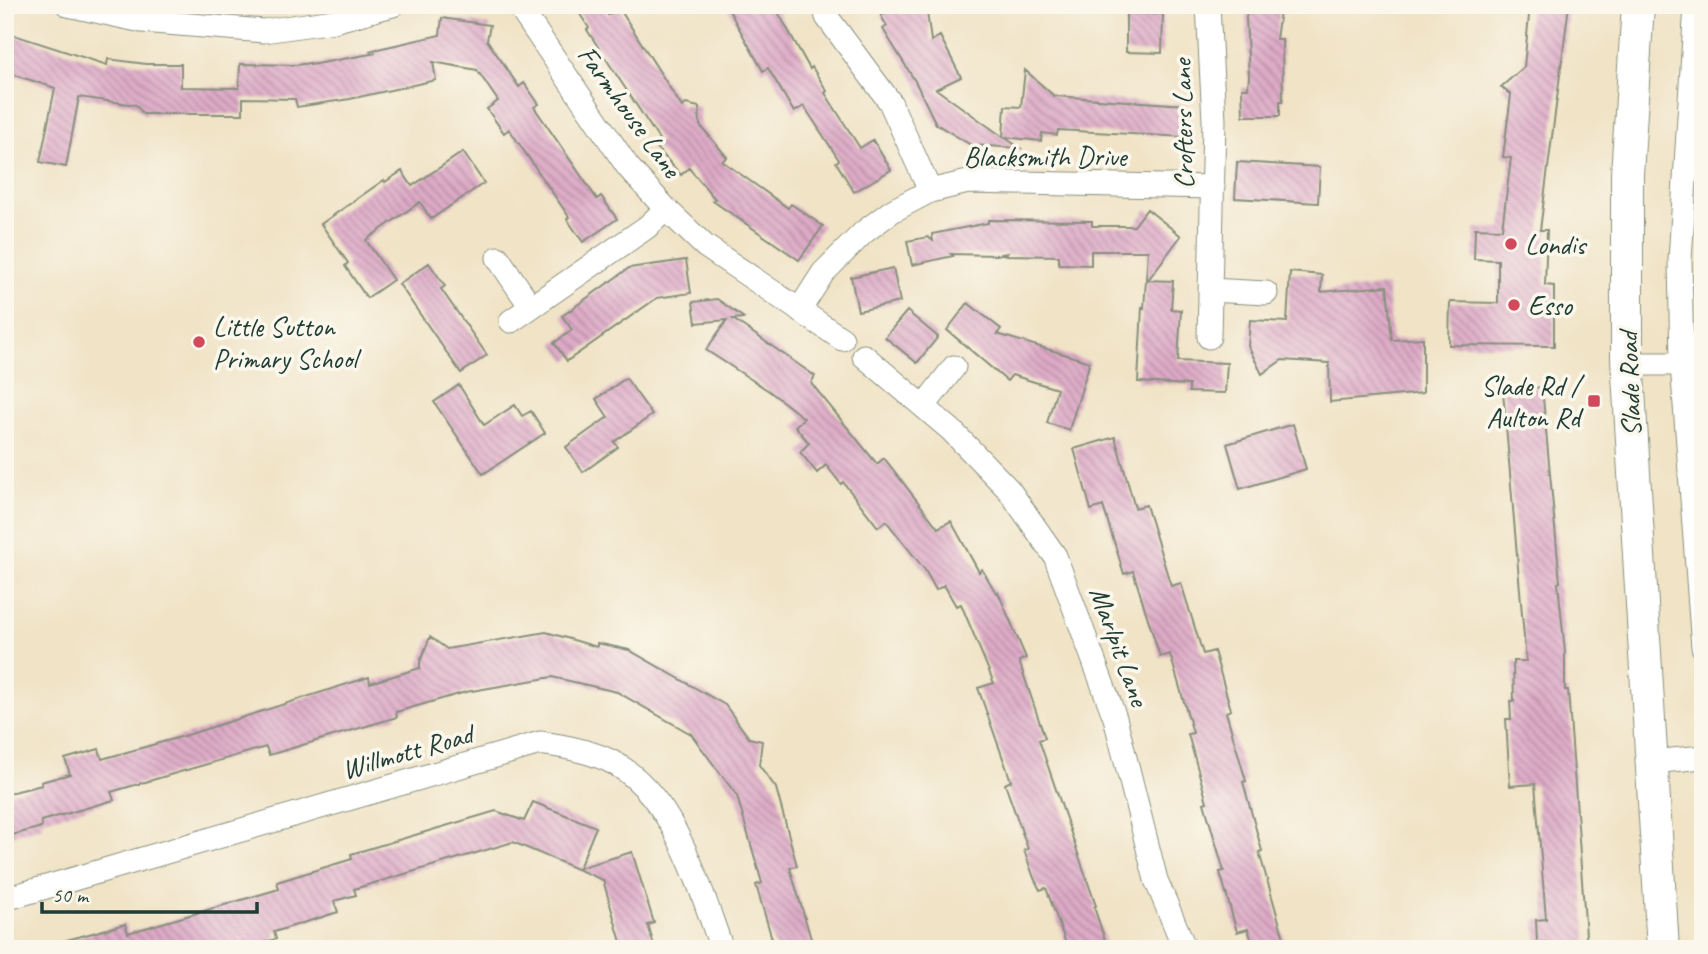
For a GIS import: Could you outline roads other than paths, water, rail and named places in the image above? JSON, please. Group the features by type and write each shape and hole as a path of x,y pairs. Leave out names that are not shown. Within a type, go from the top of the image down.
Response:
{"main road":[{"name":"Slade Road","path":"1638,5 1626,174 1627,364 1663,949"}],"street":[{"path":"68,5 142,21 264,31 334,21 393,5"},
{"name":"Farmhouse Lane","path":"518,5 628,167 666,209 705,246 842,339"},
{"path":"824,5 827,17 890,102 930,191"},
{"name":"Crofters Lane","path":"1208,5 1214,121 1209,337"},
{"name":"Slade Road","path":"1696,5 1680,260 1682,364 1699,551 1703,647"},
{"name":"Blacksmith Drive","path":"800,309 823,273 864,232 892,211 930,191 968,182 1213,187"},
{"path":"511,321 647,227 666,209"},
{"path":"498,258 531,307"},
{"path":"1210,290 1266,293"},
{"name":"Marlpit Lane","path":"864,356 951,430 1009,490 1055,556 1115,718 1156,880 1185,949"},
{"path":"1627,364 1682,364"},
{"path":"924,406 954,367"},
{"name":"Willmott Road","path":"5,899 540,743 570,747 610,761 648,789 679,836 722,949"},
{"path":"1652,762 1703,757"}],"place":[{"name":"Londis","path":"1511,244"},
{"name":"Esso","path":"1514,305"},
{"name":"Little Sutton Primary School","path":"199,342"},
{"name":"Slade Rd / Aulton Rd","path":"1594,401"}]}
